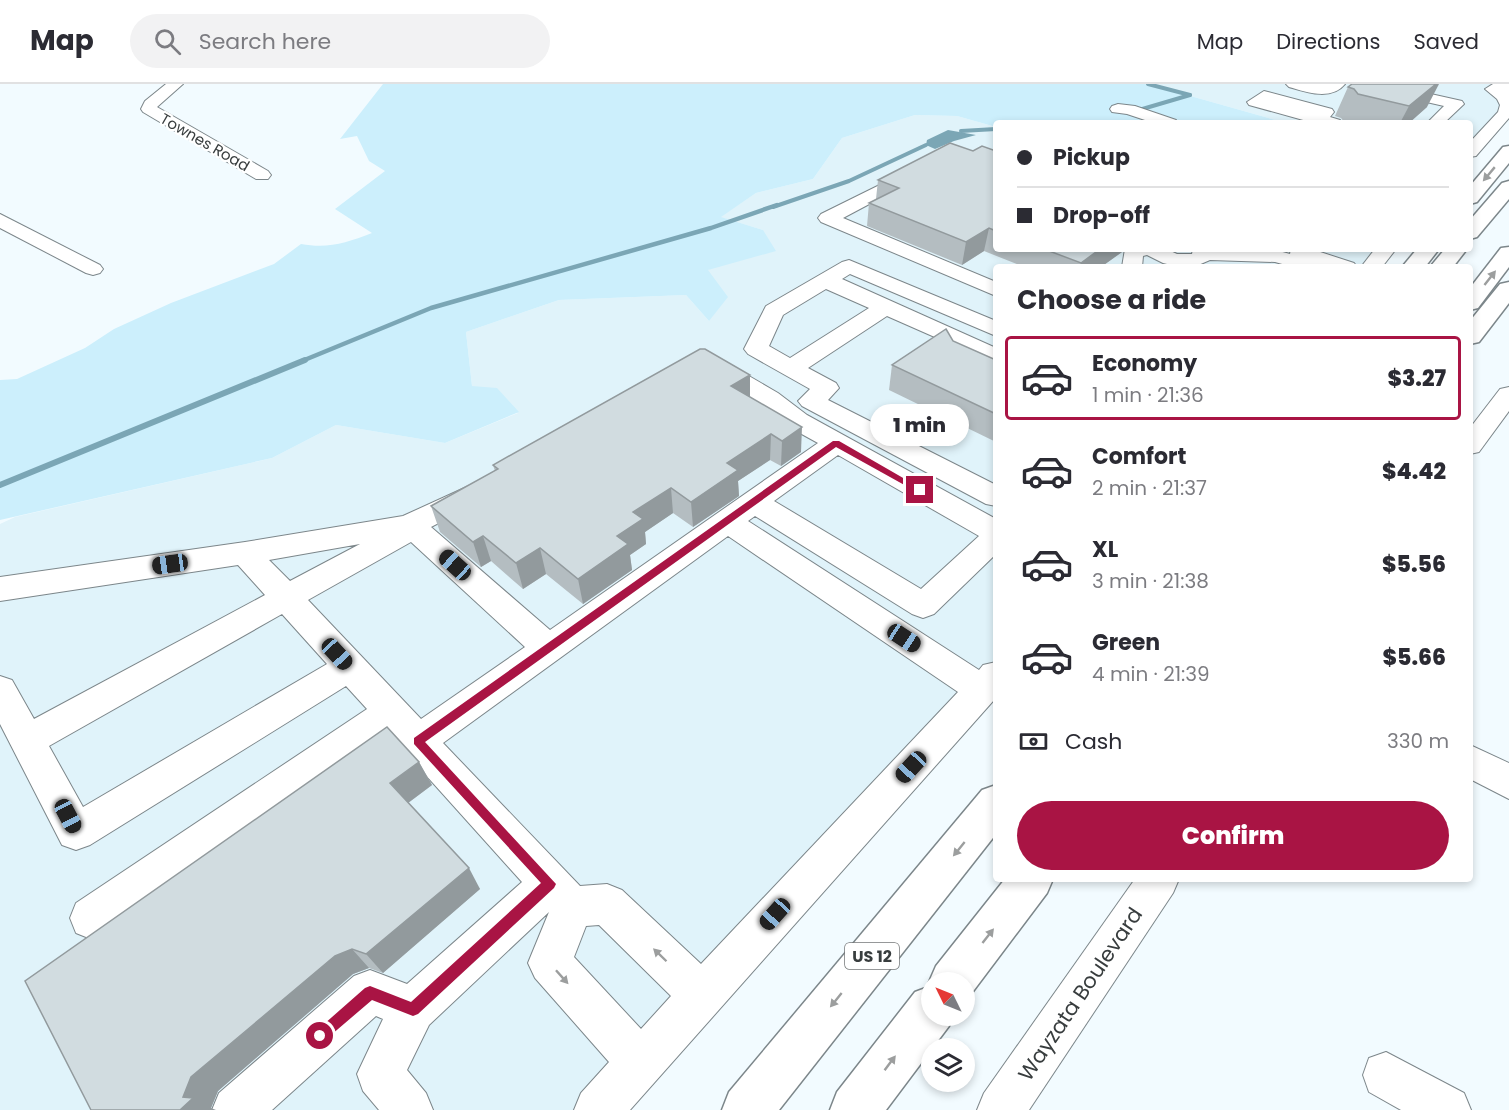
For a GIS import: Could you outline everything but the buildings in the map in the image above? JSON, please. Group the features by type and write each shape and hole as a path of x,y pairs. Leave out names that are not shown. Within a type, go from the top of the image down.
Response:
{"highway":[{"path":"1473,194 1509,151"},
{"path":"1473,229 1509,187"},
{"path":"1416,264 1426,252"},
{"path":"1444,264 1454,252"},
{"path":"1473,299 1509,253"},
{"path":"1473,333 1509,287"},
{"name":"US 12","path":"747,1110 993,807"},
{"path":"960,972 1030,882"},
{"path":"855,1110 921,1023"}],"street":[{"name":"Townes Road","path":"175,84 148,106 149,109 186,134 262,175"},
{"path":"1294,84 1328,90 1337,84"},
{"path":"1366,84 1411,89 1434,99 1477,91 1504,96 1508,105 1505,113 1473,149"},
{"path":"1440,120 1477,91"},
{"path":"1118,109 1129,109 1161,120"},
{"path":"933,162 828,218 993,289"},
{"path":"0,220 93,268"},
{"path":"1158,252 1167,258 1183,261 1198,260 1202,252"},
{"path":"1208,252 1229,256 1275,256 1306,264"},
{"path":"1293,252 1336,264"},
{"path":"1374,264 1384,252"},
{"path":"993,328 849,266 774,311 756,350 827,388 812,401 993,495"},
{"path":"825,280 993,356"},
{"path":"790,368 886,307"},
{"path":"688,369 697,365 712,365 769,398 798,421 993,530"},
{"path":"1473,442 1509,394"},
{"path":"418,741 836,443"},
{"path":"27,740 497,479"},
{"path":"754,502 923,606 993,540"},
{"path":"598,1110 989,682 728,522"},
{"path":"0,589 245,554 411,526"},
{"path":"411,526 549,648"},
{"path":"245,554 561,895 607,904 702,995"},
{"path":"0,690 76,832 350,667"},
{"path":"91,918 391,712"},
{"path":"1473,763 1509,782"},
{"name":"Wayzata Boulevard","path":"1001,1110 1157,882"},
{"path":"409,1110 381,1074 413,1009 561,895"},
{"path":"561,895 550,963 641,1063"},
{"path":"236,1110 370,992 413,1009"},
{"path":"1386,1075 1447,1110"}],"shaded area":[{"path":"383,84 1148,84 1275,120 993,120 993,126 957,116 915,115 842,138 813,179 756,193 721,217 763,230 776,251 708,270 728,297 709,321 686,295 559,300 466,332 472,386 497,388 519,412 445,443 336,425 272,458 0,520 0,380 17,379 85,348 114,329 171,303 274,264 301,244 320,246 337,244 372,233 335,209 385,171 369,161 357,136 340,139"},
{"path":"1148,84 1509,84 1508,105 1473,148 1473,120 1275,120"},
{"path":"915,115 957,116 993,126 993,252 1384,252 1374,264 993,264 993,678 598,1110 0,1110 0,524 15,517 272,458 336,425 445,443 518,413 472,386 466,332 559,300 686,295 709,321 708,270 763,230 720,217 756,193 813,179 842,138"},
{"path":"948,130 976,135 935,149 926,145 927,140"}],"waterway":[{"path":"1139,110 1190,95 1148,84"},
{"path":"961,131 993,129"},
{"path":"773,207 849,181 926,145"},
{"path":"302,361 431,308 711,228 777,205"},
{"path":"0,485 305,360"}],"route":[{"path":"320,1036 370,992 413,1009 550,884 418,741 836,443 920,490"}]}
